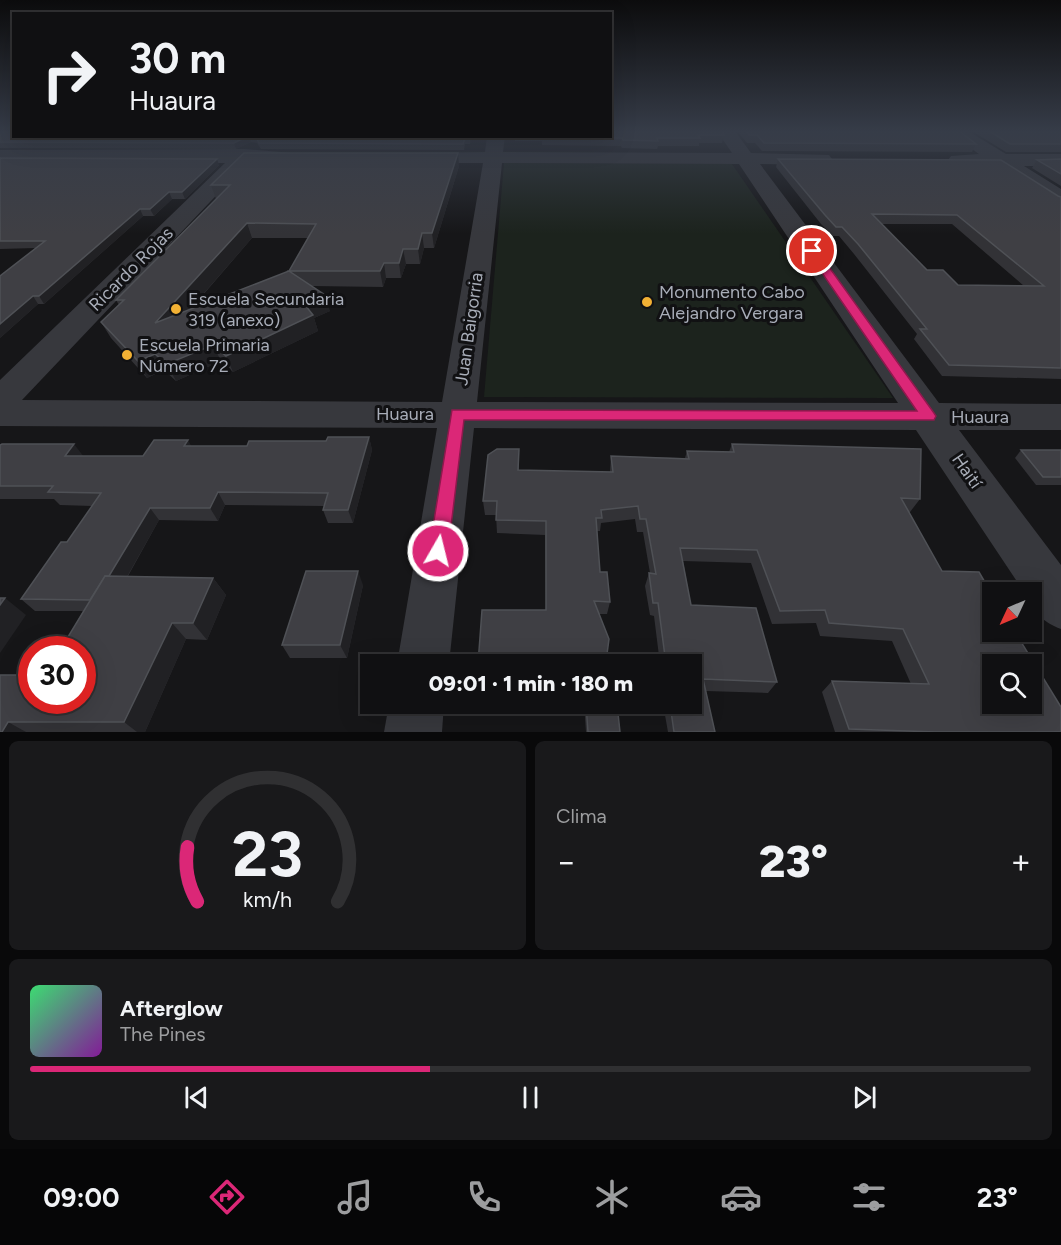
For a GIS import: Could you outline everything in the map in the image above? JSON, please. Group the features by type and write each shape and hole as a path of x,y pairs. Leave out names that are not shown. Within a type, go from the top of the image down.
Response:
{"street":[{"name":"Ricardo Rojas","path":"0,401 234,165"},
{"name":"Juan Baigorria","path":"424,654 492,165"},
{"name":"Haití","path":"751,165 1061,605"},
{"path":"1009,165 1061,198"},
{"name":"Huaura","path":"0,413 1061,417"},
{"path":"413,732 416,714"}],"shaded area":[{"path":"504,165 733,165 893,398 484,397"}],"building":[{"path":"0,165 210,165 182,192 169,192 150,209 140,209 39,296 33,296 0,324 0,276 45,241 0,241"},
{"path":"231,165 454,165 432,233 422,233 418,249 403,249 399,263 384,263 380,271 289,271 325,295 305,305 313,315 226,356 213,345 167,364 155,354 138,361 101,322 124,300 116,300 230,185 211,185","holes":["247,223 316,224 289,271 155,323"]},
{"path":"783,165 1009,165 1061,197 1061,368 949,365 920,329 927,329 858,244 842,227 836,227","holes":["872,214 957,215 1044,286 958,285 943,270 927,270"]},
{"path":"1046,165 1061,165 1061,174"},
{"path":"328,437 369,437 348,510 323,510 328,493 218,492 210,508 150,508 109,576 105,576 90,600 21,599 61,542 67,542 101,493 48,492 53,486 0,486 0,445 74,444 65,456 143,456 154,440 188,440 184,446 247,446 249,441 326,441"},
{"path":"732,444 921,449 920,499 901,498 942,571 979,572 985,582 982,582 982,642 1021,642 1028,654 982,654 982,714 1042,714 1042,676 1061,707 1061,732 849,729 832,681 929,684 903,629 829,623 825,610 780,611 757,550 680,548 691,605 756,608 777,682 703,679 715,732 674,732 671,714 702,714 702,654 665,654 658,603 653,603 649,573 656,574 646,519 640,519 638,506 601,510 602,518 596,518 600,572 607,572 610,602 594,601 609,639 607,654 479,654 482,610 546,610 546,521 496,520 497,501 483,501 488,455 497,449 519,449 518,470 613,472 611,456 689,459 687,451 734,452"},
{"path":"1021,450 1061,450 1061,477 1043,477"},
{"path":"306,571 358,571 340,645 282,645"},
{"path":"105,576 213,578 193,623 172,623 124,722 8,722 0,732 0,675 18,675 18,714 96,714 96,636 69,636"},
{"path":"587,714 618,714 620,732 588,732"}],"place":[{"name":"Monumento Cabo Alejandro Vergara","path":"647,302"},
{"name":"Escuela Secundaria 319 (anexo)","path":"176,309"},
{"name":"Escuela Primaria Número 72","path":"127,355"}],"route":[{"path":"438,551 458,414 928,416 812,251"}]}
